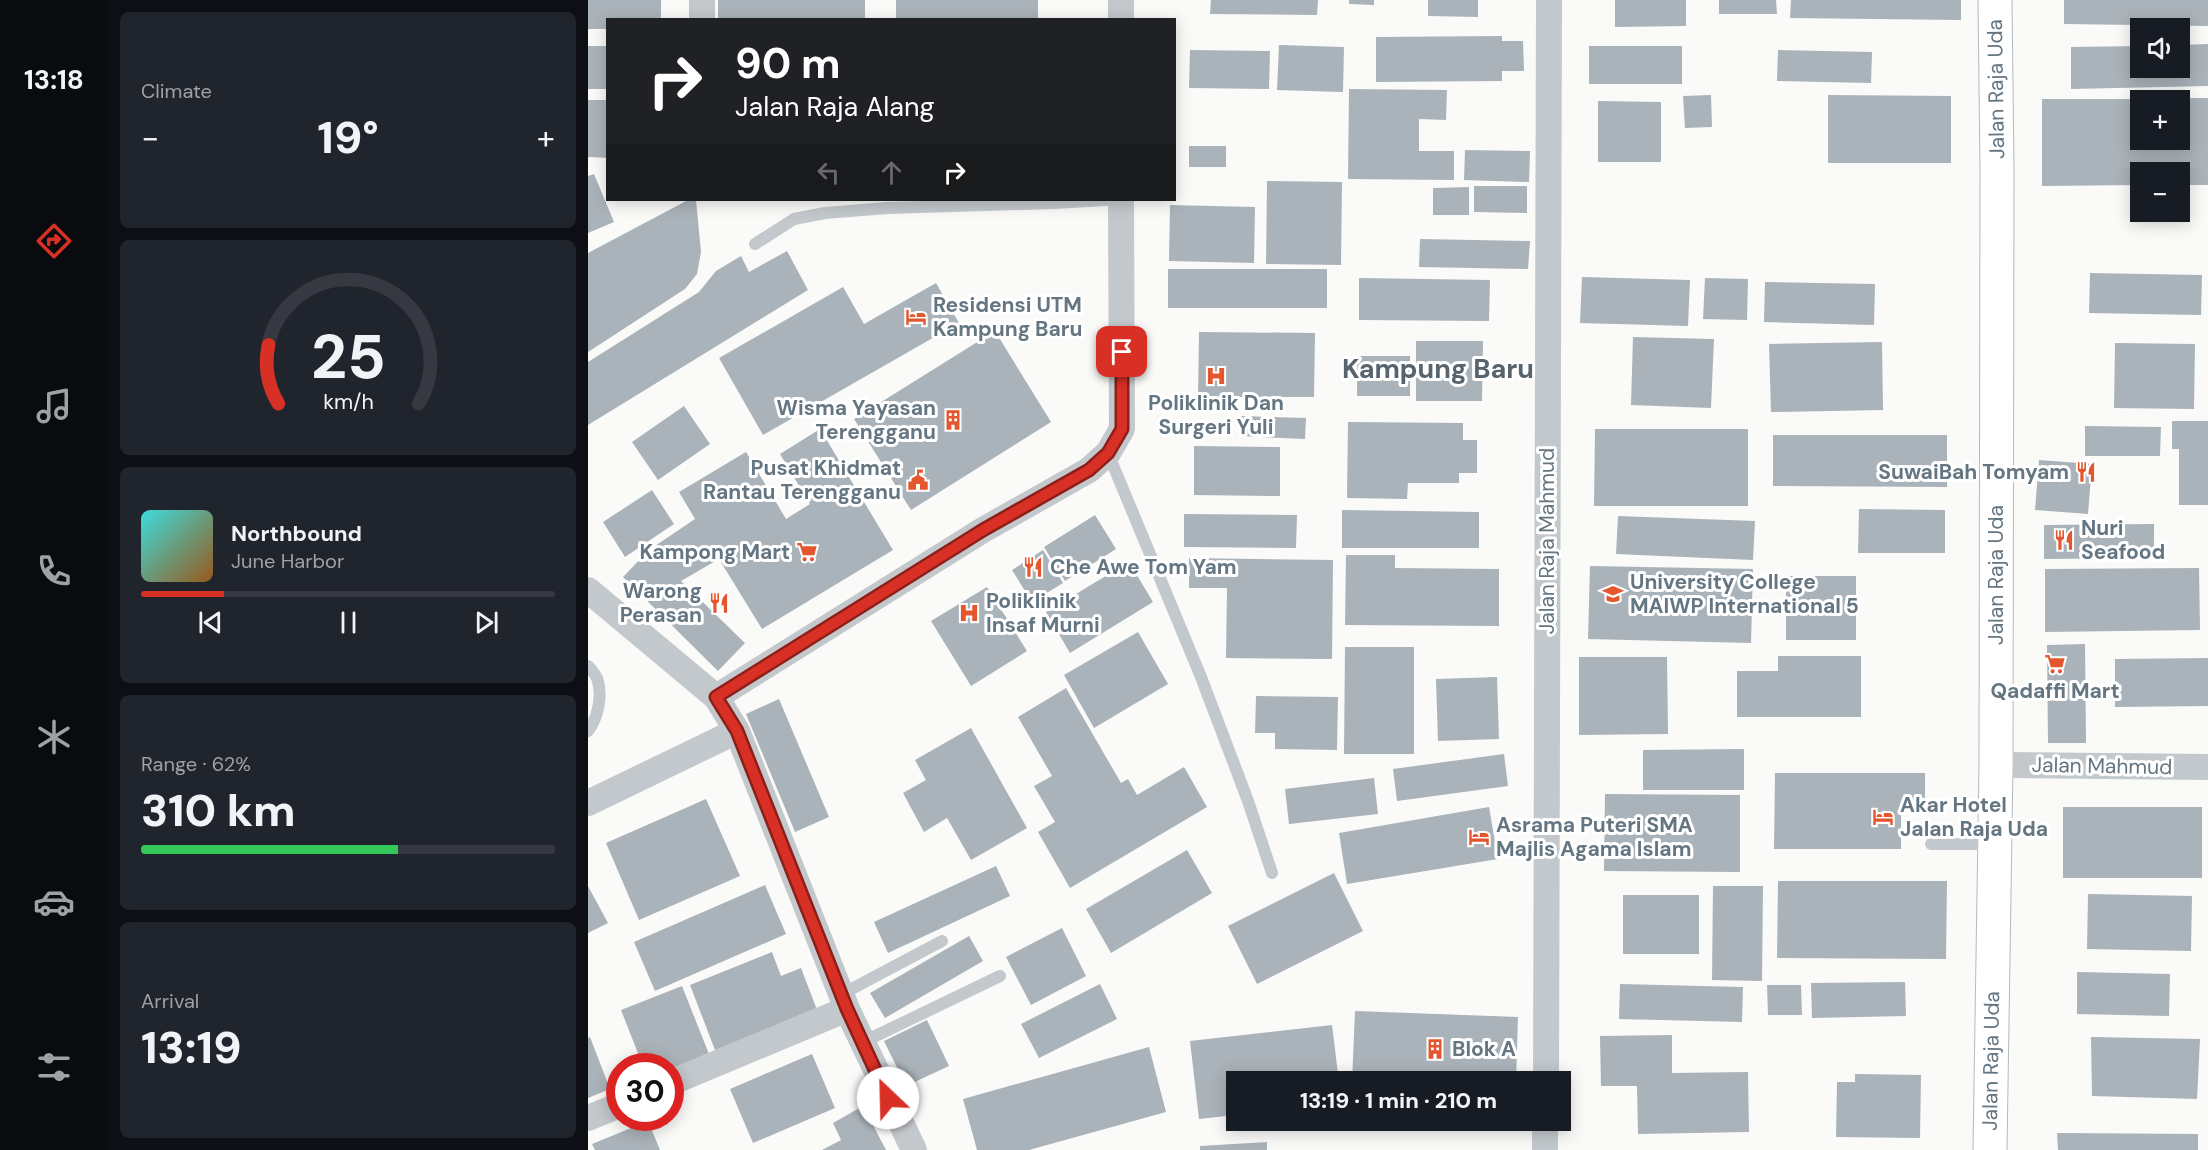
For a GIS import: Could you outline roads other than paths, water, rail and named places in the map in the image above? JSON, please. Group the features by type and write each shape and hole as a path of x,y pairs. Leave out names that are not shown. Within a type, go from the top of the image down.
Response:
{"street":[{"path":"702,0 702,18"},
{"path":"1121,0 1121,18"},
{"name":"Jalan Raja Mahmud","path":"1546,1071 1549,0"},
{"name":"Jalan Raja Uda","path":"1990,1150 1996,765 1995,0"},
{"path":"716,697 983,530 1089,470 1108,453 1122,429 1121,201"},
{"path":"588,590 716,697 737,731 844,1001 914,1150"},
{"path":"588,802 737,731"},
{"name":"Jalan Mahmud","path":"1996,765 2208,767"},
{"path":"684,1076 844,1001"},
{"path":"588,1118 606,1111"},
{"path":"1545,1131 1545,1150"}],"lane":[{"path":"755,243 794,219 825,213 905,207 1088,201"},
{"path":"1108,453 1201,676 1248,801 1272,873"},
{"path":"588,666 597,678 599,703 597,714 588,731"},
{"path":"1932,844 1994,844"},
{"path":"844,1001 942,941"},
{"path":"862,1042 1000,976"}],"place":[{"name":"Residensi UTM Kampung Baru","path":"916,317"},
{"name":"Poliklinik Dan Surgeri Yuli","path":"1216,376"},
{"name":"Wisma Yayasan Terengganu","path":"953,420"},
{"name":"SuwaiBah Tomyam","path":"2086,472"},
{"name":"Pusat Khidmat Rantau Terengganu","path":"918,480"},
{"name":"Nuri Seafood","path":"2064,540"},
{"name":"Kampong Mart","path":"807,552"},
{"name":"Che Awe Tom Yam","path":"1033,567"},
{"name":"University College MAIWP International 5","path":"1613,594"},
{"name":"Warong Perasan","path":"719,603"},
{"name":"Poliklinik Insaf Murni","path":"969,613"},
{"name":"Qadaffi Mart","path":"2055,664"},
{"name":"Akar Hotel Jalan Raja Uda","path":"1883,817"},
{"name":"Asrama Puteri SMA Majlis Agama Islam","path":"1479,837"},
{"name":"Blok A","path":"1435,1049"}],"district":[{"name":"Kampung Baru","path":"1438,368"}]}
